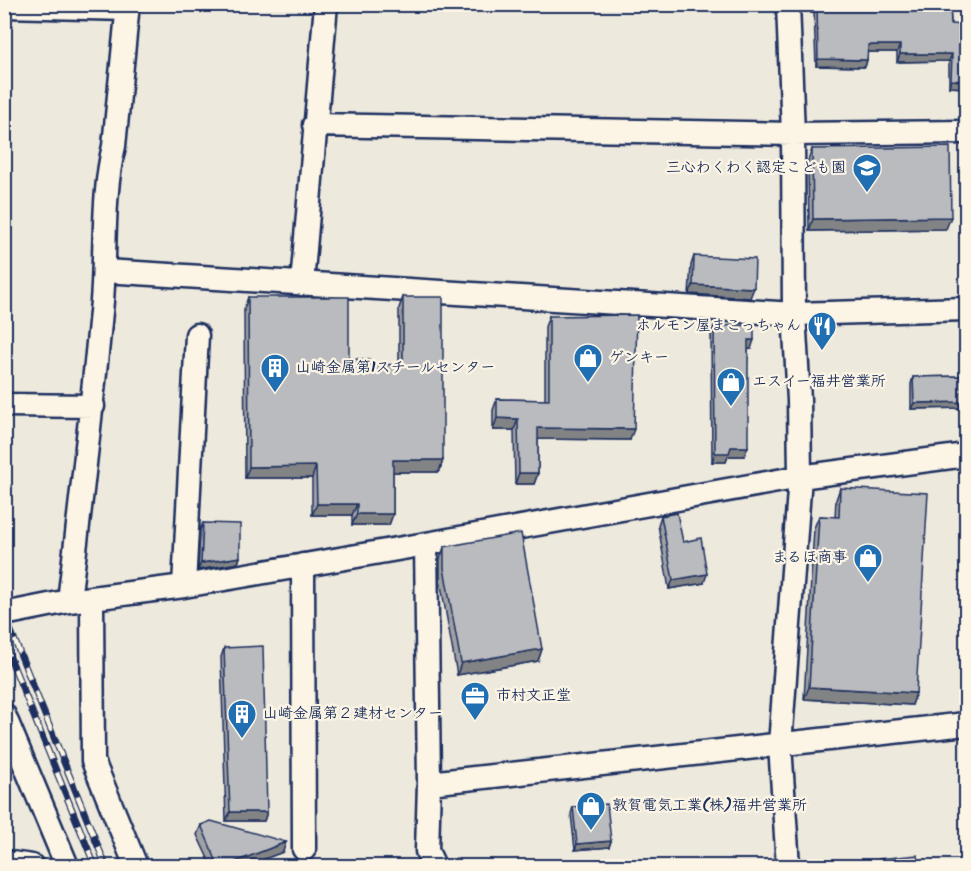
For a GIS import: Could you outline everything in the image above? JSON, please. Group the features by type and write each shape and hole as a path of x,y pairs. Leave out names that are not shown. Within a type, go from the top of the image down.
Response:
{"street":[{"path":"302,284 326,4"},
{"path":"787,866 780,745 800,477 799,400 794,314 793,134 788,4"},
{"path":"4,6 128,7 114,146 109,167 105,271 93,406 69,601"},
{"path":"314,125 793,134 966,132"},
{"path":"105,271 794,314 966,309"},
{"path":"184,586 197,335"},
{"path":"4,405 93,406"},
{"path":"4,614 69,601 184,586 800,477 966,455"},
{"path":"426,544 429,783 427,851 434,867"},
{"path":"303,565 304,849"},
{"path":"92,599 93,761 136,867"},
{"path":"4,715 67,867"},
{"path":"429,783 966,724"},
{"path":"4,862 32,867"}],"building":[{"path":"813,4 950,4 951,24 966,25 966,81 951,80 952,54 900,54 900,45 868,45 867,60 818,59 817,6"},
{"path":"950,147 951,217 813,219 812,149"},
{"path":"694,256 755,259 754,288 693,285"},
{"path":"248,297 349,297 349,359 369,359 369,364 403,365 403,297 443,297 443,460 393,460 393,514 357,514 357,504 317,504 316,466 249,467"},
{"path":"637,315 634,429 538,428 538,473 519,473 518,419 497,418 497,399 549,400 549,316"},
{"path":"754,325 754,340 748,340 748,447 731,447 729,453 715,453 714,326"},
{"path":"966,376 966,402 914,403 913,377"},
{"path":"840,488 928,493 916,693 809,687 819,516 839,517"},
{"path":"677,513 683,542 701,538 707,574 673,580 661,516"},
{"path":"203,523 240,524 240,557 201,563"},
{"path":"521,533 542,649 461,663 444,568 444,547"},
{"name":"山崎金属第２建材センター","path":"263,646 267,812 230,812 224,648"},
{"path":"4,780 10,781 4,817"},
{"path":"607,804 611,841 577,844 573,807"},
{"path":"211,821 286,842 219,867 201,825"},
{"path":"917,855 919,867 880,867 879,859"}],"railway":[{"path":"4,614 106,866"},
{"path":"4,643 95,866"}],"place":[{"name":"三心わくわく認定こども園","path":"867,194"},
{"name":"ホルモン屋まこっちゃん","path":"822,352"},
{"name":"ゲンキー","path":"588,384"},
{"name":"山崎金属第1スチールセンター","path":"275,394"},
{"name":"エスイー福井営業所","path":"731,408"},
{"name":"まるほ商事","path":"868,584"},
{"name":"市村文正堂","path":"475,722"},
{"name":"山崎金属第２建材センター","path":"242,740"},
{"name":"敦賀電気工業(株)福井営業所","path":"591,832"}]}
